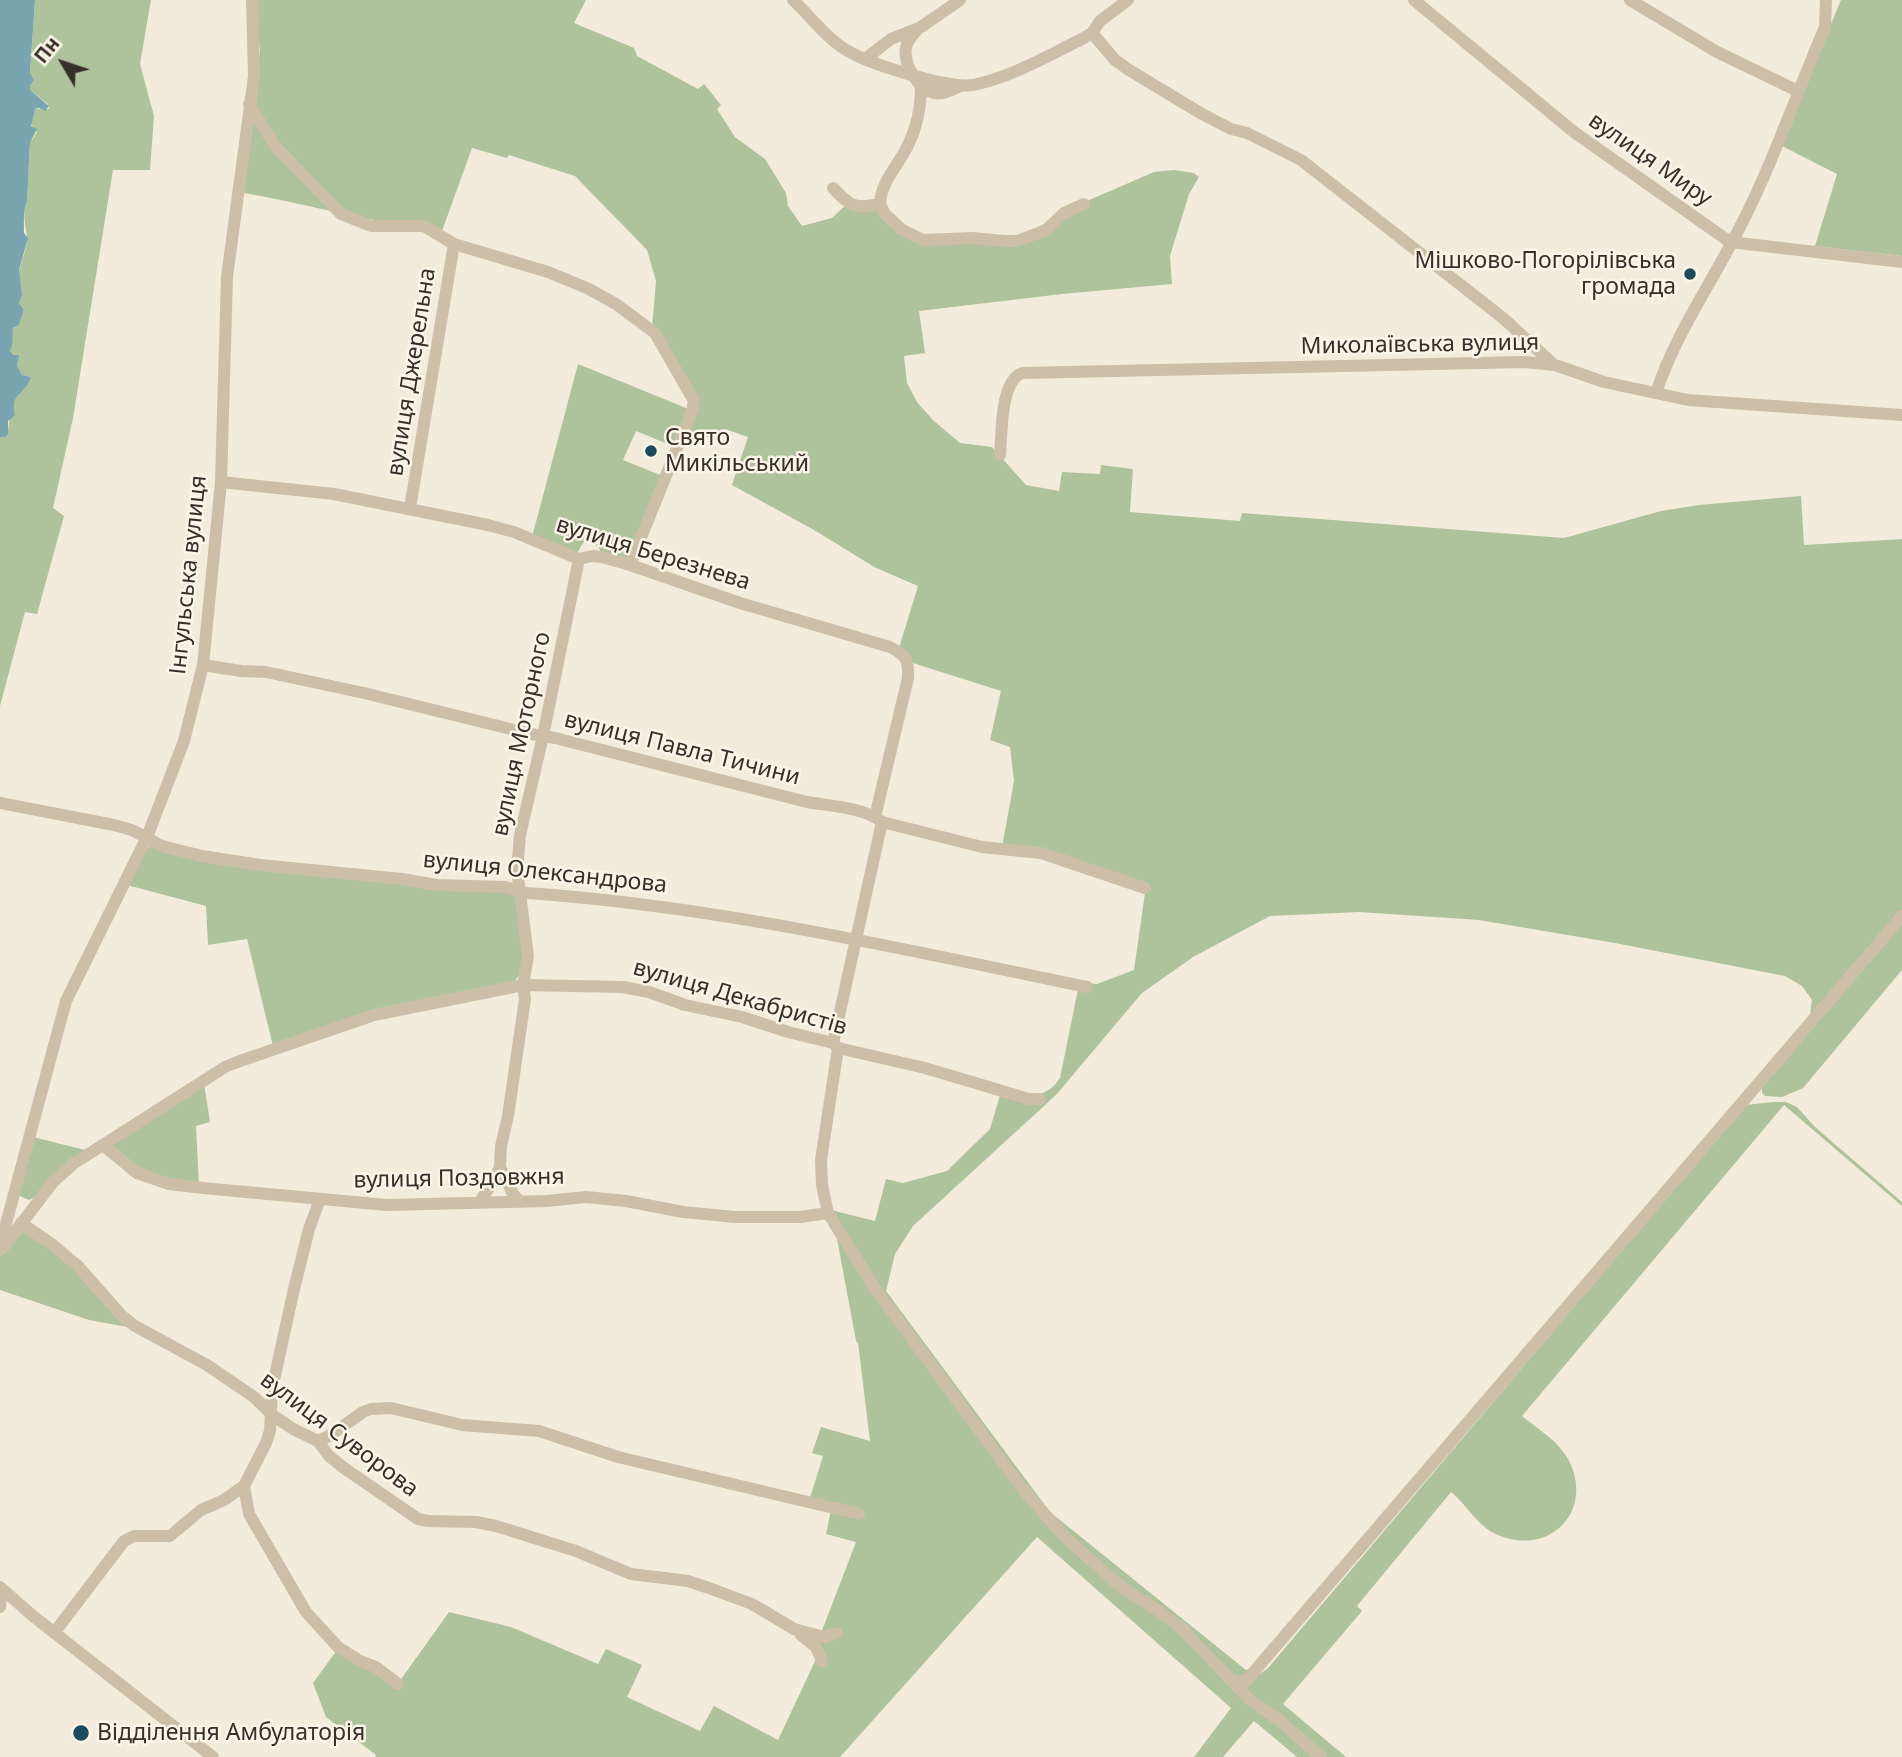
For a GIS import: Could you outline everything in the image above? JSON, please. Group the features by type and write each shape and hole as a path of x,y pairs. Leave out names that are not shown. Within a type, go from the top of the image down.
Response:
{"street":[{"name":"Інгульська вулиця","path":"0,1246 66,1001 147,837 184,741 203,665 222,482 227,277 254,76 252,0"},
{"path":"793,0 848,51 918,80"},
{"path":"865,59 891,39 918,29 960,0"},
{"path":"918,29 906,48 908,65 918,80 933,93 940,93 1012,73 1092,33 1100,21 1128,0"},
{"name":"вулиця Миру","path":"1414,0 1574,132 1730,242 1902,261"},
{"path":"1630,0 1717,52 1798,91"},
{"path":"1656,393 1662,374 1740,227 1798,91 1825,27 1823,0"},
{"path":"1092,33 1115,60 1129,70 1202,114 1248,133 1301,160 1503,318 1555,365"},
{"path":"918,80 921,100 913,132 883,188 880,204 901,229 923,240 972,238 1017,241 1046,230 1065,213 1084,204"},
{"name":"вулиця Джерельна","path":"249,104 276,147 341,214 371,226 424,226 454,244 565,277 616,304 655,333 693,397 692,411 631,565"},
{"path":"833,188 856,207 880,204"},
{"name":"вулиця Джерельна","path":"410,508 454,244"},
{"name":"Миколаївська вулиця","path":"1000,455 1006,392 1012,379 1022,373 1507,362 1555,365 1604,383 1688,400 1902,415"},
{"name":"вулиця Березнева","path":"222,482 334,494 514,532 579,559 602,557 631,565 740,603 890,647 903,654 909,666 878,820"},
{"name":"вулиця Моторного","path":"479,1203 500,1167 500,1146 508,1116 525,999 523,985 528,956 517,870 520,835 579,559"},
{"name":"вулиця Павла Тичини","path":"203,665 266,672 543,736 982,847 1041,853 1145,888"},
{"name":"вулиця Олександрова","path":"0,803 114,825 147,837 162,846 202,856 438,885 505,887 519,891 666,907 856,939 1087,987"},
{"path":"878,820 835,1045 821,1160 822,1185 828,1213 876,1290 1004,1465 1044,1514 1064,1536 1120,1586 1182,1629 1228,1678 1243,1686 1250,1700 1279,1720 1321,1757"},
{"path":"1243,1686 1902,916"},
{"name":"вулиця Декабристів","path":"0,1252 53,1182 73,1164 225,1067 374,1015 523,985 623,986 1029,1099 1040,1099"},
{"name":"вулиця Поздовжня","path":"103,1145 137,1173 169,1184 320,1199 387,1205 605,1198 683,1212 735,1217 800,1217 828,1213"},
{"path":"500,1167 513,1194 520,1202"},
{"path":"54,1633 124,1541 134,1536 170,1536 201,1510 224,1500 244,1486 267,1443 272,1390 293,1289 320,1199"},
{"name":"вулиця Суворова","path":"21,1223 78,1266 122,1316 135,1326 207,1365 254,1397 271,1414 318,1441 344,1468 422,1521 462,1520 486,1524 576,1551 631,1574 688,1581 752,1604 794,1629 816,1647 822,1661"},
{"path":"318,1441 363,1412 391,1408 462,1424 539,1431 608,1454 859,1514"},
{"path":"267,1443 293,1429"},
{"path":"244,1486 249,1514 306,1612 338,1647 376,1667 398,1684"},
{"path":"1,1588 54,1633 213,1757"},
{"path":"0,1607 1,1588"},
{"name":"вулиця Суворова","path":"794,1629 824,1637 837,1633"}],"green space":[{"path":"35,0 151,0 140,64 154,116 150,170 113,170 73,418 53,508 64,516 37,614 25,612 0,706 0,437 6,437 13,405 31,377 22,375 17,367 18,358 10,351 13,328 19,325 24,310 19,303 19,271 27,240 24,212 27,202 30,143 37,132 30,123 35,109 49,109 48,104 30,90 34,80 30,73"},
{"path":"255,0 586,0 574,23 634,48 637,56 698,89 704,84 721,105 717,109 735,137 765,159 786,193 788,206 802,226 832,218 847,204 884,210 915,235 987,237 1032,234 1064,211 1154,172 1174,170 1194,173 1199,177 1189,194 1170,256 1172,284 919,311 925,353 904,356 907,383 917,402 960,443 992,447 1026,485 1059,491 1062,472 1100,474 1101,465 1133,469 1130,512 1240,521 1242,513 1564,538 1661,511 1801,496 1804,545 1902,539 1902,913 1269,1661 1239,1679 1049,1518 917,1343 831,1210 875,1221 886,1179 903,1183 947,1171 990,1129 1001,1092 1034,1095 1041,1094 1054,1085 1060,1078 1078,989 1087,983 1097,984 1134,970 1146,886 1002,847 1014,781 1010,747 990,740 1001,691 913,663 899,648 918,586 876,568 732,485 748,437 725,429 720,442 686,430 694,412 652,328 656,281 647,250 575,176 509,155 507,158 472,148 442,231 239,192 260,51","holes":["1359,912 1479,920 1785,976 1802,986 1812,1000 1810,1015 1256,1667 1246,1670 1050,1512 886,1291 895,1254 913,1226 1056,1095 1142,993 1193,957 1270,916"]},
{"path":"1841,0 1902,0 1902,256 1815,246 1837,174 1780,145"},
{"path":"578,364 691,410 675,447 636,431 623,460 663,476 630,559 600,551 599,547 587,541 577,553 532,537"},
{"path":"151,846 505,889 516,895 523,929 523,966 512,983 273,1046 247,939 208,945 206,906 127,885 146,849"},
{"path":"1902,919 1902,970 1803,1088 1782,1097 1765,1096 1762,1093 1762,1085"},
{"path":"204,1084 210,1122 196,1126 199,1186 138,1172 111,1143"},
{"path":"1786,1102 1797,1107 1815,1127 1902,1202 1902,1206 1784,1105 1522,1416 1556,1443 1571,1465 1576,1483 1575,1500 1570,1515 1561,1527 1533,1540 1516,1540 1498,1535 1484,1527 1451,1492 1357,1606 1362,1611 1283,1704 1346,1757 1325,1757 1245,1691 1245,1685 1268,1668 1745,1105"},
{"path":"33,1137 89,1151 40,1194 29,1200 20,1196 19,1192"},
{"path":"835,1228 1019,1488 1316,1757 1297,1757 1254,1721 1223,1757 1194,1757 1231,1708 1037,1537 840,1757 375,1757 376,1755 326,1717 313,1683 337,1650 399,1682 449,1612 511,1627 598,1664 606,1649 642,1665 627,1697 700,1731 714,1706 778,1740 817,1657 815,1649 856,1542 826,1534 832,1506 809,1501 823,1456 812,1453 821,1427 870,1441 858,1343"},
{"path":"20,1232 46,1243 62,1256 133,1328 89,1320 0,1290 0,1256"}],"water":[{"path":"0,0 35,0 30,73 34,80 30,90 49,106 45,111 35,109 31,126 37,129 30,143 24,222 24,233 28,238 19,270 22,295 19,303 24,310 19,325 13,328 10,351 19,355 17,366 22,375 31,377 16,398 15,415 8,421 6,437 0,437"}],"place":[{"name":"Мішково-Погорілівська громада","path":"1690,274"},
{"name":"Свято Микільський","path":"651,451"},
{"name":"Відділення Амбулаторія","path":"81,1733"}]}
